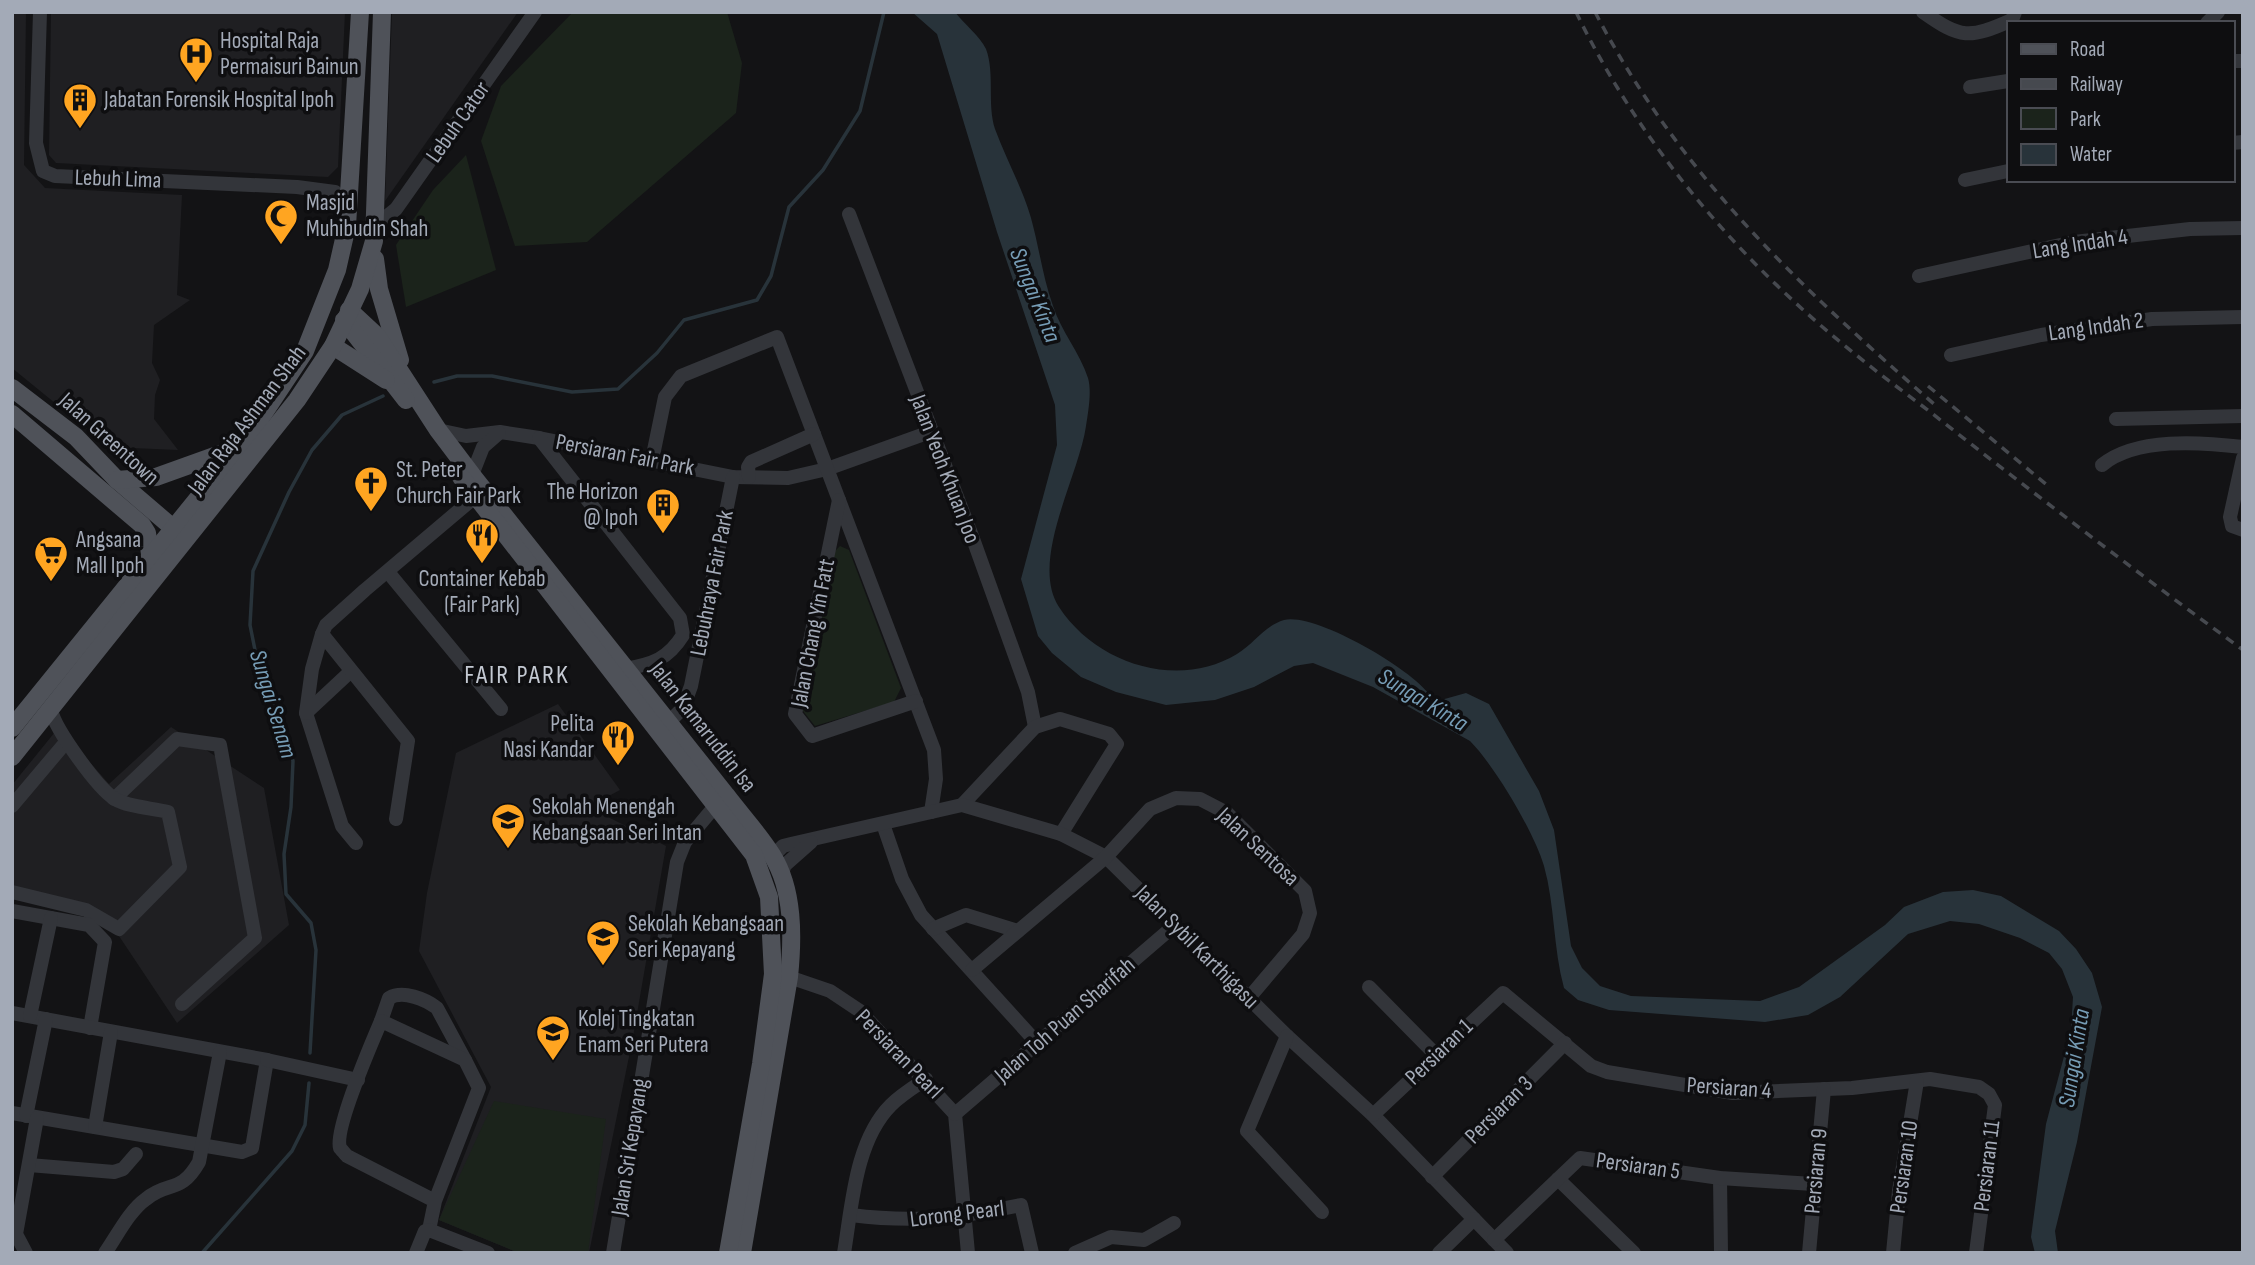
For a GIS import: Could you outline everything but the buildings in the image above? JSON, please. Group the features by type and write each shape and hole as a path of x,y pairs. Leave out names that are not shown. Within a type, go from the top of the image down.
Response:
{"main road":[{"name":"Jalan Raja Ashman Shah","path":"12,728 121,596 150,554 255,428 304,351 332,284 347,226 360,12"},
{"name":"Jalan Raja Ashman Shah","path":"12,757 121,625 297,400 333,346 345,313 366,274 375,234 383,12"},
{"path":"255,428 295,381 328,322 345,313 349,242 347,226"},
{"path":"375,234 379,289 402,385"},
{"name":"Jalan Kamaruddin Isa","path":"345,313 377,336 402,385 480,493 721,800 773,856 788,904 792,946 742,1253"},
{"path":"333,346 402,385"},
{"name":"Jalan Kamaruddin Isa","path":"402,385 472,475 480,493 668,723 721,800 754,855 769,897 773,974 729,1253"},
{"name":"Jalan Greentown","path":"12,388 76,437 117,480 173,528"},
{"name":"Jalan Greentown","path":"12,414 142,524 147,533 150,554"},
{"path":"117,480 156,477 238,447"},
{"path":"121,625 131,596 167,546 173,528"},
{"path":"769,897 774,888 769,867 773,856"},
{"path":"773,943 782,968 789,976"}],"street":[{"name":"Lebuh Lima","path":"40,12 36,143 43,171 55,176 297,187 335,192 348,204"},
{"name":"Lebuh Cator","path":"375,234 396,209 535,12"},
{"path":"1923,12 1954,34 1987,31 2007,22"},
{"path":"1970,88 2007,81"},
{"path":"1965,180 2007,170"},
{"name":"Jalan Yeoh Khuan Joo","path":"849,214 930,432 972,536 1028,692 1035,727"},
{"name":"Lang Indah 4","path":"1919,276 2074,242 2190,229 2243,229"},
{"name":"Lang Indah 2","path":"1951,355 2041,335 2151,319 2243,317"},
{"name":"Jalan Chang Yin Fatt","path":"652,460 665,397 681,376 777,337 934,750 936,779 931,812"},
{"path":"2116,419 2243,416"},
{"name":"Persiaran Fair Park","path":"438,430 466,436 500,432 539,438 733,477 788,478 827,470 930,432"},
{"path":"472,475 483,447 500,432"},
{"path":"749,477 748,467 751,462 814,434"},
{"path":"539,438 680,618 683,635 672,652 656,663 625,669"},
{"path":"2102,465 2120,453 2154,447 2243,447"},
{"path":"2243,458 2230,517 2232,526 2243,530"},
{"name":"Lebuhraya Fair Park","path":"668,723 683,708 691,686 733,477"},
{"path":"356,842 342,826 306,713 312,669 322,634 336,616 480,493"},
{"name":"Jalan Chang Yin Fatt","path":"839,500 795,714 812,736 916,701"},
{"path":"388,572 501,709"},
{"path":"322,634 408,741 396,820"},
{"path":"306,713 351,672"},
{"path":"12,892 86,910 119,929 180,867 168,812 114,799 66,742 54,724 51,710"},
{"path":"962,805 1035,727 1060,719 1109,734 1117,744 1061,834"},
{"path":"114,799 177,739 220,745 255,938 182,1004"},
{"path":"12,806 66,742"},
{"name":"Jalan Sentosa","path":"972,970 1105,857 1150,809 1176,798 1200,799 1227,813 1305,891 1310,913 1303,934 1248,999"},
{"name":"Jalan Sri Kepayang","path":"613,1253 677,862 685,842 721,800"},
{"name":"Jalan Sybil Karthigasu","path":"773,856 783,846 812,842 962,805 1061,834 1105,857 1248,999 1374,1115 1507,1253"},
{"path":"883,824 902,879 920,915 1038,1044"},
{"name":"Jalan Sybil Karthigasu","path":"781,875 785,865 812,842"},
{"path":"12,911 89,925 105,942 90,1028"},
{"path":"933,929 966,915 1018,931"},
{"path":"30,1016 51,918"},
{"name":"Jalan Toh Puan Sharifah","path":"955,1114 1175,925"},
{"name":"Persiaran Pearl","path":"789,976 830,991 860,1011 926,1079 955,1114 968,1253"},
{"path":"1369,987 1436,1055"},
{"name":"Persiaran 1","path":"1374,1115 1500,993 1506,994"},
{"path":"416,1253 425,1231 429,1230 435,1201 479,1088 437,1008 404,994 395,994 389,998 358,1080 339,1137 340,1148 347,1156 435,1201"},
{"name":"Persiaran 4","path":"1506,994 1591,1066 1625,1076 1732,1093 1824,1089 1930,1079 1979,1087"},
{"path":"12,1013 267,1060 358,1080"},
{"path":"26,1253 16,1234 16,1210 29,1166 25,1115 46,1019"},
{"path":"381,1021 465,1060"},
{"path":"94,1127 111,1032"},
{"path":"1287,1036 1247,1131 1322,1212"},
{"name":"Persiaran 3","path":"1432,1177 1565,1043"},
{"path":"105,1253 144,1199 183,1183 191,1176 202,1147 220,1052"},
{"path":"25,1115 232,1152 252,1148 267,1060"},
{"path":"844,1253 858,1175 873,1132 891,1105 926,1079"},
{"name":"Persiaran 10","path":"1893,1253 1899,1191 1916,1081"},
{"name":"Persiaran 11","path":"1976,1253 1995,1105 1990,1094 1979,1087"},
{"name":"Persiaran 9","path":"1809,1253 1813,1184 1824,1089"},
{"path":"29,1166 114,1172 123,1169 136,1154"},
{"name":"Persiaran 5","path":"1494,1240 1580,1158 1720,1178 1813,1184"},
{"path":"1720,1178 1721,1253"},
{"path":"1558,1179 1634,1253"},
{"name":"Lorong Pearl","path":"850,1215 897,1221 965,1217 1021,1206 1032,1253"},
{"path":"1439,1253 1474,1219"},
{"path":"1075,1253 1111,1237 1144,1240 1174,1223"},
{"path":"429,1230 488,1253"}],"shaded area":[{"path":"12,12 26,12 24,165 45,188 182,195 177,295 190,300 154,325 152,363 160,380 155,395 154,419 178,450 109,447 12,368"},
{"name":"Hospital Raja Permaisuri Bainun","path":"51,12 345,12 338,167 328,177 56,163 49,155"},
{"path":"392,12 518,12 385,201"},
{"path":"558,704 620,790 588,807 666,846 633,1037 589,1253 519,1253 439,1220 491,1087 419,951 427,893 456,753"},
{"path":"59,727 109,784 171,727 264,788 289,925 177,1023 117,933 83,913 12,899 12,785"}],"green space":[{"path":"573,12 727,12 742,63 736,113 587,242 515,246 481,141 501,86"},
{"path":"466,155 496,270 406,307 396,245 433,190"},
{"path":"840,546 849,550 901,688 894,702 815,726 803,711 835,551"},
{"path":"494,1101 606,1119 588,1253 519,1253 439,1220"}],"water":[{"name":"Sungai Kinta","path":"912,12 955,12 986,49 995,129 1027,207 1053,306 1088,378 1090,395 1082,446 1059,518 1050,566 1051,588 1059,607 1075,627 1116,656 1140,665 1165,670 1190,670 1214,665 1237,654 1277,623 1299,620 1318,625 1364,646 1406,673 1431,697 1441,700 1466,693 1489,704 1539,791 1554,830 1571,946 1582,968 1600,986 1631,996 1760,1001 1799,987 1885,925 1904,907 1943,892 1973,890 2001,896 2059,931 2076,949 2092,973 2102,1007 2077,1142 2055,1231 2058,1253 2035,1253 2031,1237 2046,1124 2071,1030 2073,997 2062,969 2049,953 2020,938 1979,924 1950,921 1908,934 1840,997 1808,1015 1765,1022 1609,1010 1578,1000 1564,988 1548,881 1539,852 1523,818 1501,782 1470,741 1373,687 1313,663 1294,666 1254,687 1215,700 1166,705 1116,692 1081,677 1052,653 1038,636 1021,579 1057,445 1055,405 997,232 937,34"}],"waterway":[{"name":"Sungai Senam","path":"434,382 457,376 492,376 572,392 618,389 657,353 684,320 757,300 771,276 789,207 823,170 860,111 884,12"},
{"name":"Sungai Senam","path":"310,1053 316,950 311,923 286,894 284,854 291,807 293,761 282,722 261,680 250,625 253,571 289,492 312,450 342,415 383,396"},
{"name":"Sungai Senam","path":"202,1253 292,1151 305,1125 309,1083"}],"railway":[{"path":"1576,12 1602,61 1662,155 1696,198 1772,280 1812,318 1877,372 2092,538 2243,650"},
{"path":"1595,12 1628,71 1703,176 1789,270 1934,404"},
{"path":"1928,386 2047,485"}],"place":[{"name":"Hospital Raja Permaisuri Bainun","path":"196,84"},
{"name":"Jabatan Forensik Hospital Ipoh","path":"80,130"},
{"name":"Masjid Muhibudin Shah","path":"281,246"},
{"name":"St. Peter Church Fair Park","path":"371,513"},
{"name":"The Horizon @ Ipoh","path":"663,535"},
{"name":"Container Kebab (Fair Park)","path":"482,565"},
{"name":"Angsana Mall Ipoh","path":"51,583"},
{"name":"Pelita Nasi Kandar","path":"618,767"},
{"name":"Sekolah Menengah Kebangsaan Seri Intan","path":"508,850"},
{"name":"Sekolah Kebangsaan Seri Kepayang","path":"603,967"},
{"name":"Kolej Tingkatan Enam Seri Putera","path":"553,1062"}],"district":[{"name":"FAIR PARK","path":"517,675"}]}
